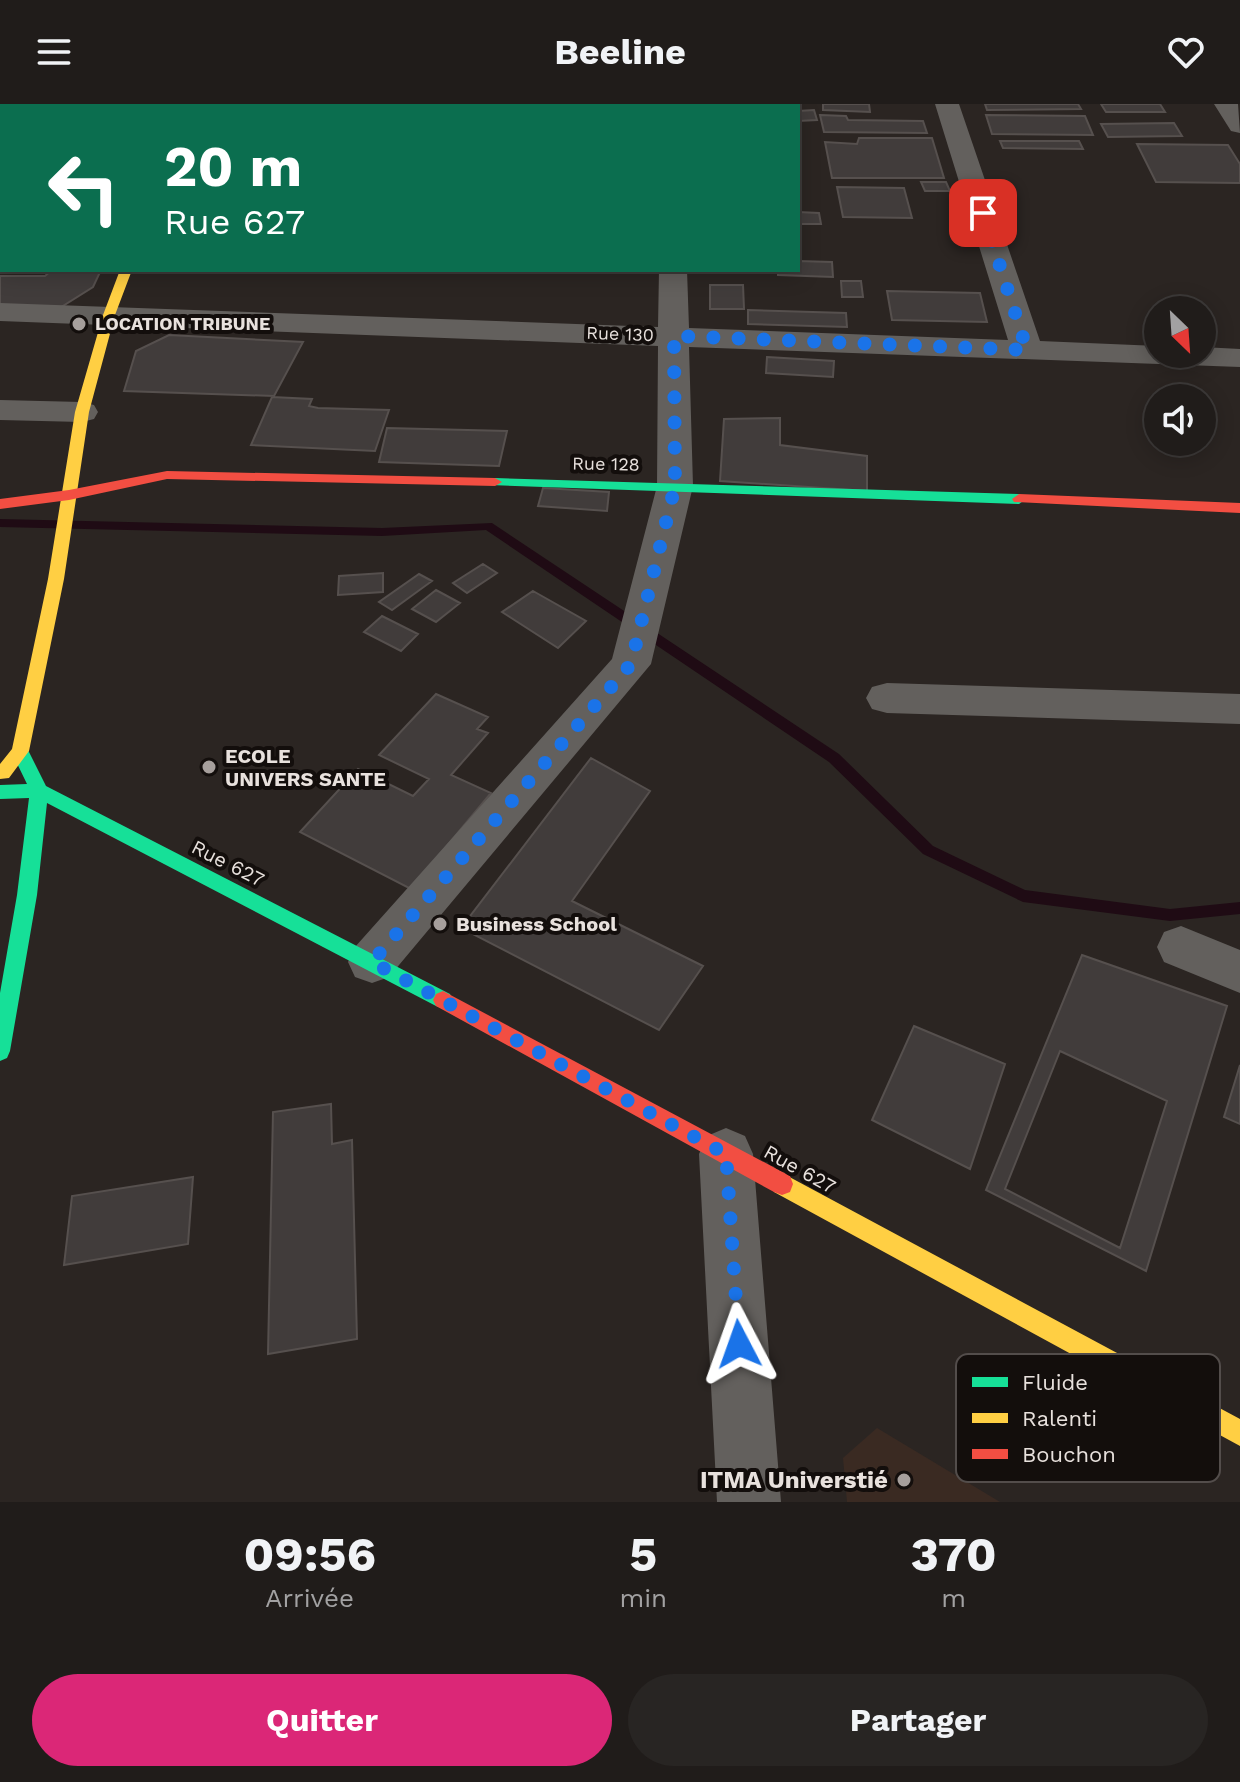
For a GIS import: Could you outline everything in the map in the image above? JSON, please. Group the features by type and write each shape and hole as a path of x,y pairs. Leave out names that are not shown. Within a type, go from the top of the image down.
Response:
{"street":[{"path":"947,104 1027,350"},
{"path":"1226,104 1240,126"},
{"path":"0,778 20,751 56,579 82,412 109,315 125,272"},
{"path":"372,962 631,664 675,486 673,272"},
{"name":"Rue 130","path":"0,312 1240,358"},
{"path":"0,410 82,412"},
{"name":"Rue 128","path":"0,504 69,495 167,475 675,486 1240,508"},
{"path":"887,698 1240,709"},
{"path":"0,1051 27,895 39,791 20,751"},
{"path":"0,792 39,791"},
{"name":"Rue 627","path":"39,791 372,962 1094,1354"},
{"path":"1181,947 1240,972"},
{"path":"726,1154 749,1502"},
{"name":"Rue 627","path":"1220,1422 1240,1433"}],"shaded area":[{"name":"ITMA Universtié","path":"877,1428 956,1476 956,1482 967,1482 1000,1502 847,1502 843,1458"}],"building":[{"path":"823,104 869,104 870,112 823,110"},
{"path":"985,104 1078,104 1081,109 987,110"},
{"path":"1101,104 1160,104 1165,112 1106,112"},
{"path":"814,110 817,120 800,121 800,111"},
{"path":"820,115 846,116 848,120 923,121 927,133 824,132"},
{"path":"986,115 1085,116 1093,135 992,134"},
{"path":"1174,123 1182,136 1108,137 1101,124"},
{"path":"859,138 932,138 944,178 832,178 825,142 857,144"},
{"path":"1000,141 1079,141 1083,149 1003,148"},
{"path":"1137,144 1228,145 1240,164 1240,183 1156,182"},
{"path":"921,182 946,182 950,191 925,191"},
{"path":"837,187 904,188 912,218 843,217"},
{"path":"800,212 819,213 821,224 800,224"},
{"path":"800,261 832,262 833,277 778,275 778,272 800,272"},
{"path":"50,272 100,272 93,287 58,309 0,309 0,276 45,276"},
{"path":"841,281 861,281 863,297 842,297"},
{"path":"710,285 743,285 744,309 710,309"},
{"path":"887,291 980,293 987,322 892,320"},
{"path":"748,310 846,313 847,327 748,324"},
{"path":"169,335 303,342 274,396 124,391 136,351"},
{"path":"767,357 834,361 833,377 766,373"},
{"path":"272,397 312,399 309,406 318,408 389,410 375,451 251,445"},
{"path":"780,418 780,445 867,456 867,491 720,481 724,419"},
{"path":"387,428 507,431 499,466 379,462"},
{"path":"543,488 609,492 607,511 538,506"},
{"path":"483,564 497,573 467,593 453,583"},
{"path":"383,573 383,592 338,595 339,576"},
{"path":"419,574 432,581 392,610 379,602"},
{"path":"436,590 460,603 436,622 412,609"},
{"path":"533,591 586,621 558,648 502,612"},
{"path":"382,616 418,634 401,651 364,632"},
{"path":"436,694 488,717 477,729 488,733 451,775 491,793 411,889 300,832 358,769 413,796 429,779 379,755"},
{"path":"591,758 650,791 572,901 703,966 659,1030 461,928"},
{"path":"1082,955 1227,1006 1146,1271 986,1190","holes":["1060,1051 1167,1101 1120,1248 1005,1189"]},
{"path":"914,1026 1005,1064 970,1169 872,1120"},
{"path":"1240,1065 1240,1124 1224,1117"},
{"path":"331,1104 332,1144 352,1140 357,1339 268,1354 273,1112"},
{"path":"193,1177 188,1244 64,1265 72,1196"}],"waterway":[{"path":"0,523 382,532 488,526 834,758 928,850 1023,896 1170,915 1240,908"}],"traffic: fast":[{"path":"495,482 1019,499"},
{"path":"20,751 39,791 443,1000"},
{"path":"0,792 39,791 27,895 0,1051"}],"traffic: slow":[{"path":"3,773 20,751 56,579 82,412 109,315 125,272"},
{"path":"782,1184 1095,1354"},
{"path":"1220,1422 1240,1433"}],"traffic: jam":[{"path":"0,504 69,495 167,475 495,482"},
{"path":"1019,499 1240,508"},
{"path":"443,1000 782,1184"}],"place":[{"name":"LOCATION TRIBUNE","path":"79,324"},
{"name":"ECOLE UNIVERS SANTE","path":"209,767"},
{"name":"Business School","path":"440,924"},
{"name":"ITMA Universtié","path":"904,1480"}],"route":[{"path":"739,1344 726,1154 372,962 631,664 675,486 674,336 1027,350 983,213"}]}
